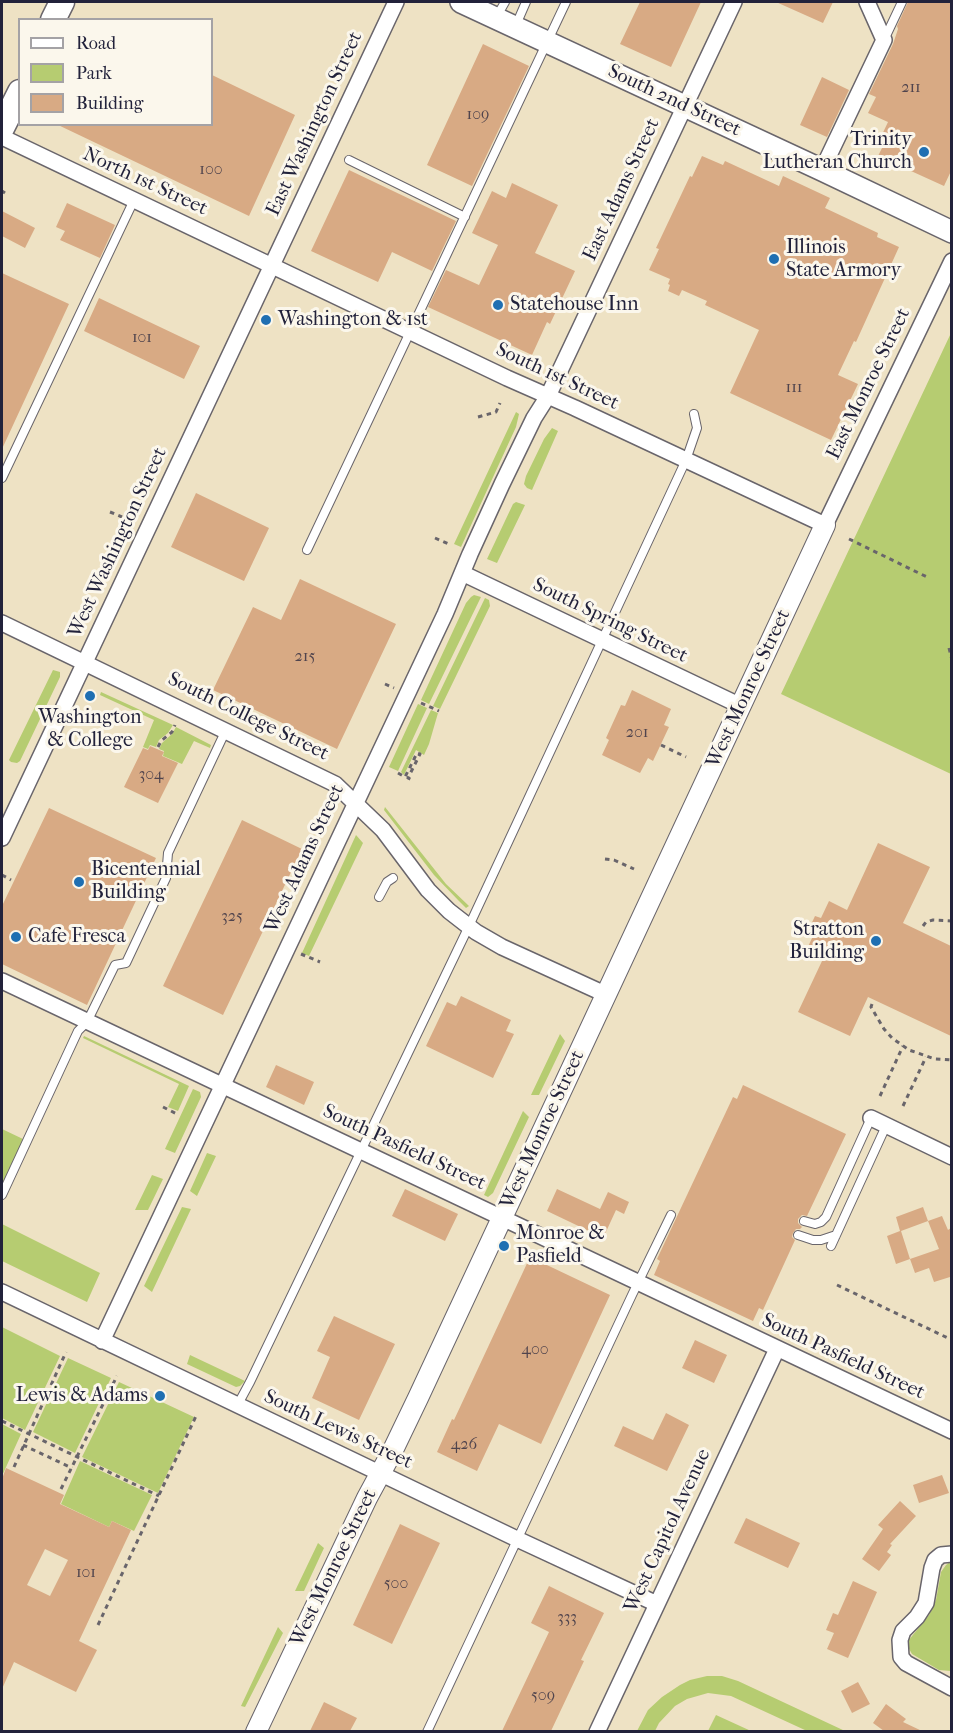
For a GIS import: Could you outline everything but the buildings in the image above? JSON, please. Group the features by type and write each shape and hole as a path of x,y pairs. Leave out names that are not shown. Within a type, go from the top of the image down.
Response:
{"main road":[{"path":"54,18 62,2"},
{"name":"South 2nd Street","path":"461,2 505,15 548,42 951,232"},
{"path":"2,128 18,96"}],"street":[{"name":"East Washington Street","path":"272,265 396,2"},
{"name":"East Adams Street","path":"548,396 734,2"},
{"path":"822,170 884,40 867,2"},
{"name":"North 1st Street","path":"2,137 272,265"},
{"name":"East Monroe Street","path":"825,525 951,261"},
{"name":"South 1st Street","path":"272,265 825,525"},
{"name":"West Washington Street","path":"2,838 272,265"},
{"name":"West Adams Street","path":"102,1341 445,614 534,418 548,396"},
{"name":"West Monroe Street","path":"256,1731 379,1473 393,1450 825,525"},
{"name":"South Spring Street","path":"462,573 741,706"},
{"name":"South College Street","path":"2,623 336,784 382,830 428,890 449,911 502,947 606,995"},
{"name":"South Pasfield Street","path":"2,981 951,1431"},
{"path":"871,1118 951,1157"},
{"name":"South Lewis Street","path":"2,1293 657,1604"},
{"name":"West Capitol Avenue","path":"597,1731 777,1349"},
{"path":"951,1554 941,1555 935,1560 926,1603 917,1617 903,1630 900,1640 902,1657 906,1663 951,1688"}],"lane":[{"path":"505,15 526,2"},
{"path":"307,550 566,2"},
{"path":"884,40 902,2"},
{"path":"349,160 465,217"},
{"path":"2,478 134,200"},
{"path":"237,1406 469,926 686,460 697,428 694,414"},
{"path":"2,1195 78,1032 87,1022 115,965 126,963 166,878 168,853 226,730"},
{"path":"379,897 387,882 393,878"},
{"path":"804,1221 815,1224 826,1217 871,1118"},
{"path":"831,1246 886,1126"},
{"path":"427,1731 672,1215"},
{"path":"798,1235 821,1240 836,1235"}],"path":[{"path":"478,417 495,412 500,403"},
{"path":"110,512 122,517"},
{"path":"435,538 451,545"},
{"path":"849,539 929,578"},
{"path":"949,648 951,660"},
{"path":"386,684 394,688"},
{"path":"419,702 439,711"},
{"path":"158,747 161,741 172,732 175,725"},
{"path":"661,745 686,757"},
{"path":"399,773 405,777 417,753 420,754 408,778 412,780"},
{"path":"605,859 614,860 634,869"},
{"path":"2,875 11,880"},
{"path":"923,926 926,922 933,920 951,921"},
{"path":"305,956 320,962"},
{"path":"872,1004 871,1007 884,1029 903,1046 926,1057 951,1060"},
{"path":"880,1096 903,1046"},
{"path":"903,1106 926,1057"},
{"path":"162,1107 178,1115"},
{"path":"837,1286 951,1340"},
{"path":"14,1467 66,1352"},
{"path":"61,1490 117,1376"},
{"path":"98,1625 198,1414"},
{"path":"2,1421 159,1496"},
{"path":"24,1445 72,1468"}],"green space":[{"path":"951,333 951,774 781,694"},
{"path":"516,412 519,414 516,427 461,547 454,544"},
{"path":"552,428 558,431 532,490 524,484 526,476"},
{"path":"516,502 525,505 497,563 487,559 513,504"},
{"path":"474,595 481,597 429,704 421,700 466,603"},
{"path":"485,598 489,600 490,606 440,709 433,706"},
{"path":"53,670 60,672 60,677 20,761 11,762 9,760"},
{"path":"101,692 173,725 168,733 159,740 156,747 150,745 148,749 143,747 154,720 100,695"},
{"path":"418,704 427,708 398,771 389,767"},
{"path":"431,710 438,713 429,744 424,755 416,750 404,775 401,772"},
{"path":"176,727 211,745 210,748 194,741 182,764 163,756 164,751 159,749"},
{"path":"385,807 446,884 469,906 466,908 434,875 384,810"},
{"path":"356,835 363,843 309,956 302,953"},
{"path":"560,1034 565,1041 539,1095 531,1095"},
{"path":"84,1036 189,1086 178,1111 168,1107 179,1084 83,1038"},
{"path":"193,1089 200,1092 201,1097 175,1153 165,1149"},
{"path":"523,1111 529,1117 493,1193 488,1197 484,1195"},
{"path":"2,1129 23,1139 2,1185"},
{"path":"207,1153 216,1156 197,1196 190,1191"},
{"path":"152,1175 163,1179 148,1210 135,1210"},
{"path":"182,1207 191,1209 152,1292 144,1286"},
{"path":"2,1224 100,1273 87,1302 2,1261"},
{"path":"2,1327 60,1356 25,1430 2,1418"},
{"path":"190,1355 245,1381 236,1387 187,1364"},
{"path":"68,1358 111,1378 75,1453 33,1432"},
{"path":"119,1382 194,1417 158,1493 82,1457"},
{"path":"2,1424 21,1434 2,1476"},
{"path":"80,1461 152,1495 134,1531 112,1521 109,1527 61,1504"},
{"path":"318,1543 324,1548 304,1591 295,1591"},
{"path":"951,1561 951,1671 939,1670 912,1654 908,1641 929,1615 936,1600 941,1572"},
{"path":"278,1627 283,1633 245,1707 241,1706"},
{"path":"707,1676 722,1676 738,1681 845,1731 807,1731 731,1696 708,1693 687,1699 675,1706 659,1723 655,1731 637,1731 648,1710 662,1697 690,1680"},
{"path":"716,1715 751,1731 708,1731"}],"place":[{"name":"Trinity Lutheran Church","path":"924,152"},
{"name":"Illinois State Armory","path":"774,259"},
{"name":"Statehouse Inn","path":"498,305"},
{"name":"Washington & 1st","path":"266,320"},
{"name":"Washington & College","path":"90,696"},
{"name":"Bicentennial Building","path":"79,882"},
{"name":"Cafe Fresca","path":"16,937"},
{"name":"Stratton Building","path":"876,941"},
{"name":"Monroe & Pasfield","path":"504,1246"},
{"name":"Lewis & Adams","path":"160,1396"}]}
